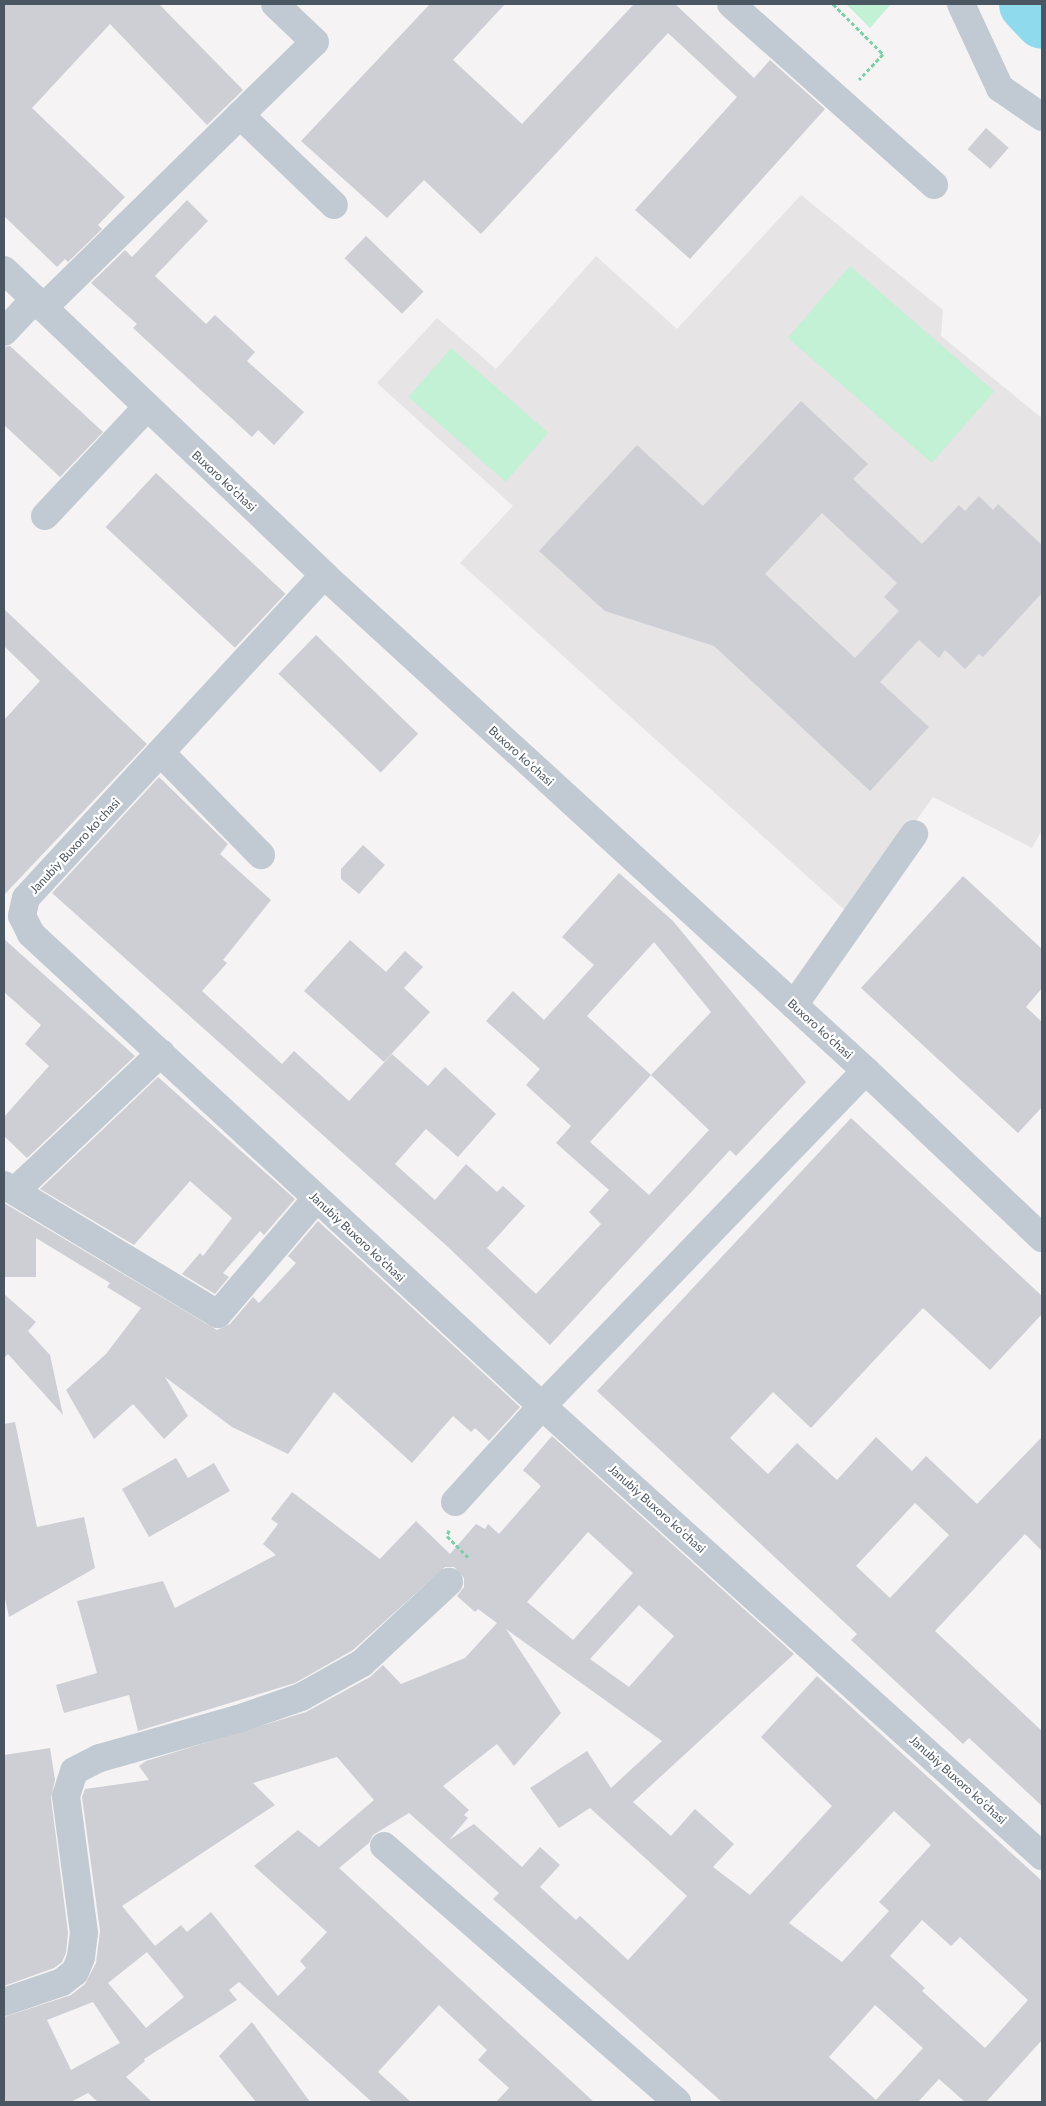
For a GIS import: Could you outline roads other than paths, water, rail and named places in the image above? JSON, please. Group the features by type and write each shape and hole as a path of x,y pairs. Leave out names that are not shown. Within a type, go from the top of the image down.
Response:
{"street":[{"path":"4,332 39,304 315,42 275,4"},
{"path":"731,4 934,185"},
{"path":"961,4 1000,88 1042,117"},
{"path":"240,115 334,205"},
{"name":"Buxoro koʻchasi","path":"4,270 324,575 866,1071 1042,1238"},
{"path":"45,516 147,407"},
{"name":"Janubiy Buxoro koʻchasi","path":"324,575 26,898 22,916 31,934 542,1406 1042,1856"},
{"path":"161,753 261,855"},
{"path":"794,1005 914,834"},
{"path":"161,1053 10,1188 218,1314 316,1199"},
{"path":"455,1502 542,1406 866,1071"},
{"path":"4,2002 62,1982 75,1972 81,1957 84,1933 66,1796 74,1771 100,1758 238,1719 301,1697 362,1663 449,1582"},
{"path":"384,1846 677,2102"}],"waterway":[{"path":"1026,4 1042,21"}]}
